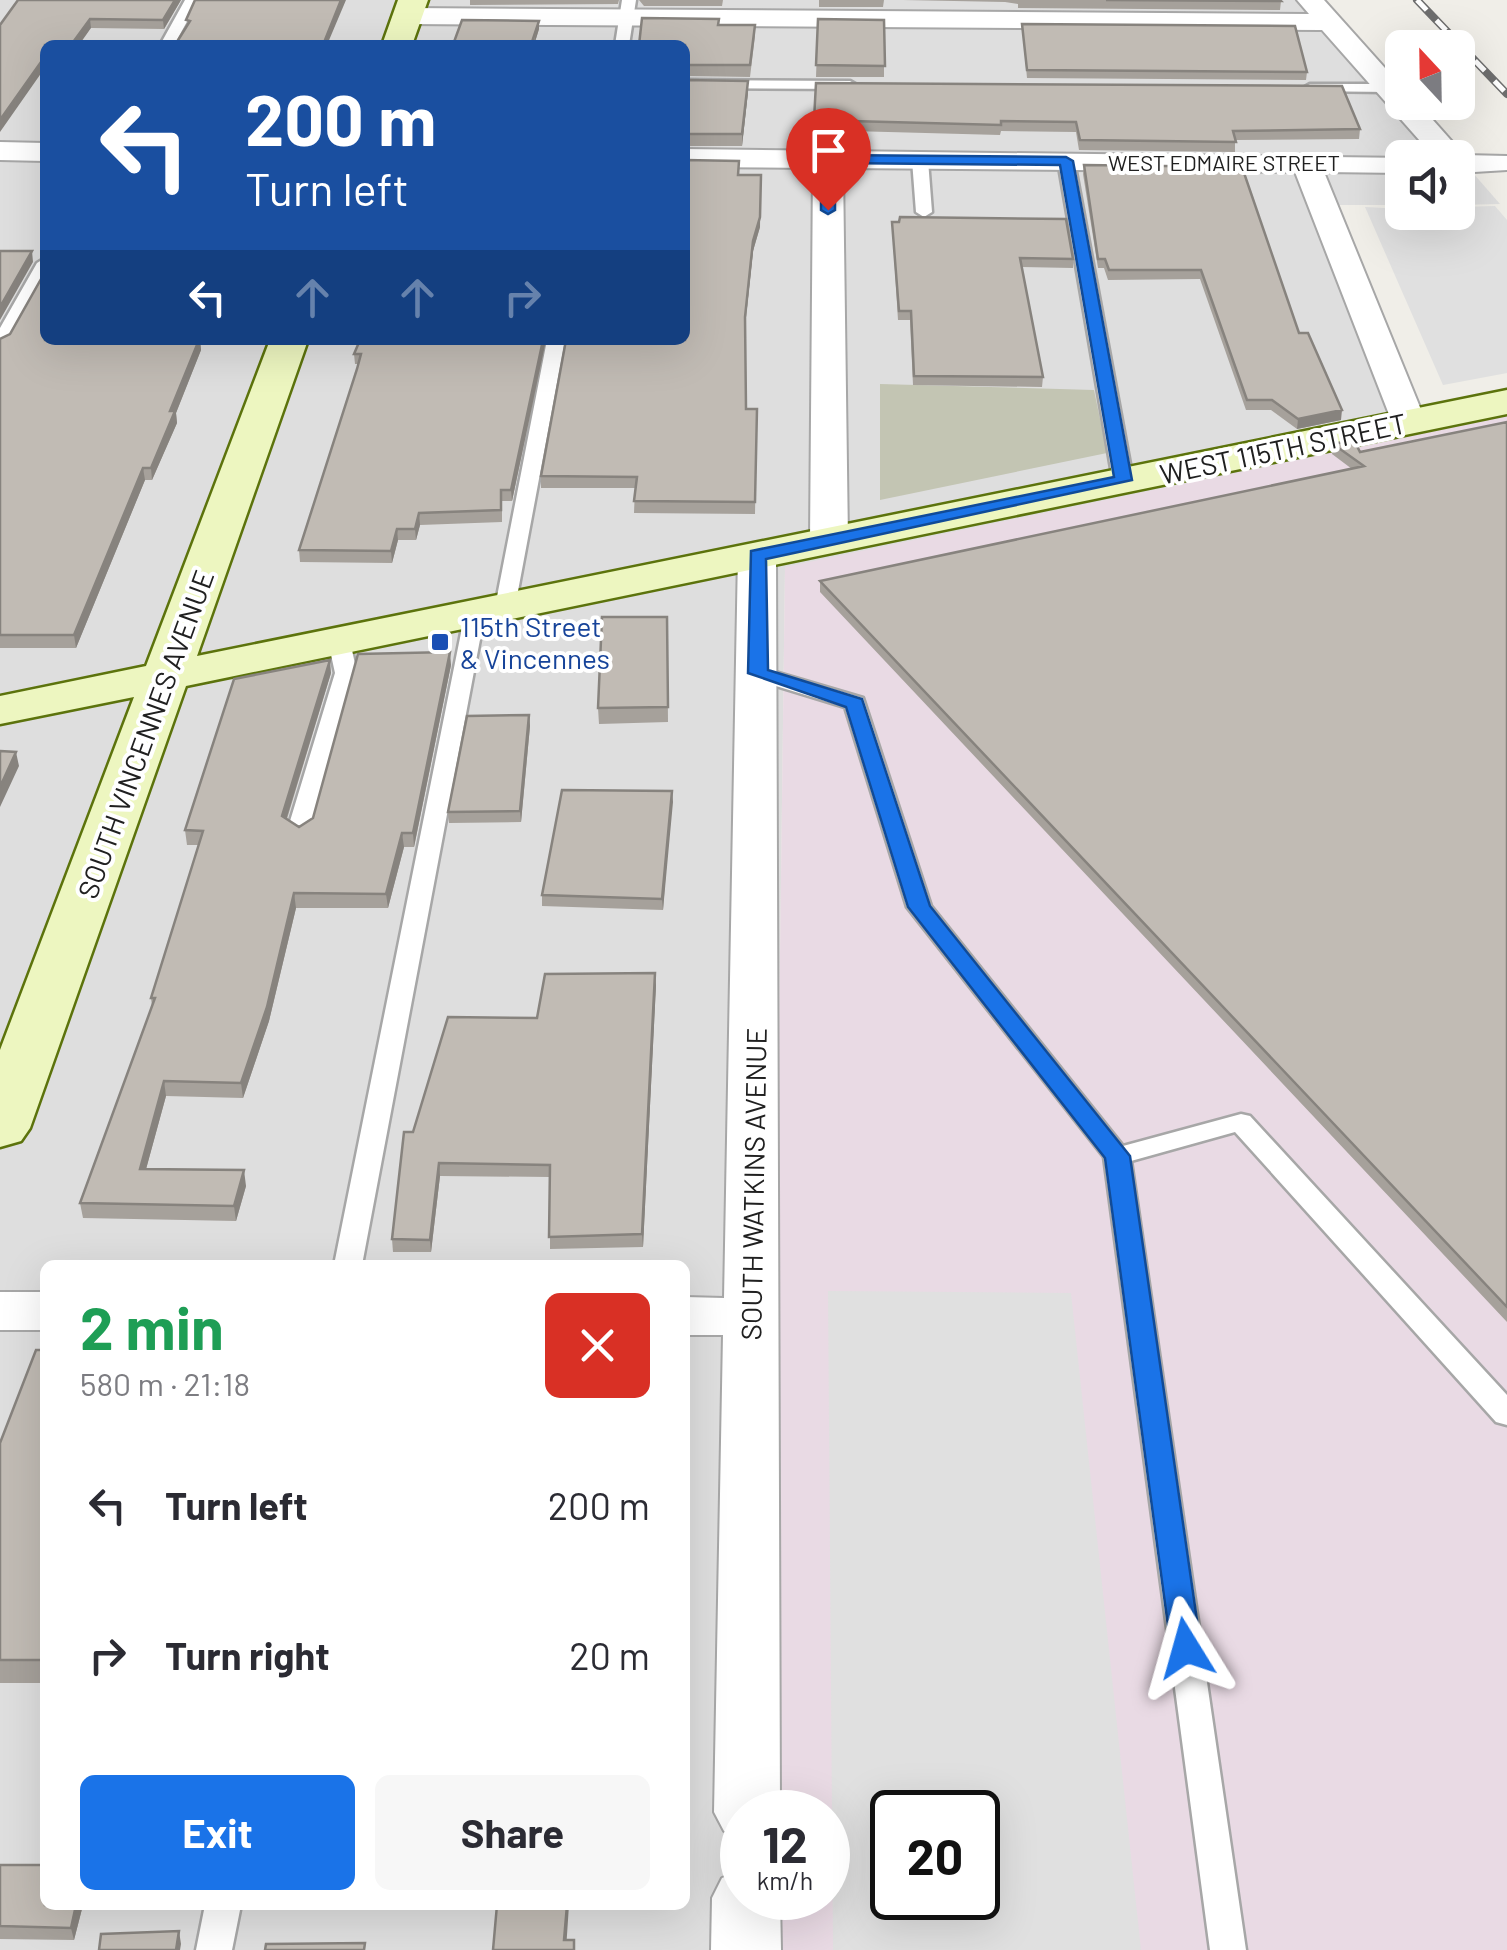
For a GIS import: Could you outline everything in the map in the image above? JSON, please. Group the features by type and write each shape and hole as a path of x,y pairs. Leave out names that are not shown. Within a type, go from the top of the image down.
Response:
{"street":[{"path":"1310,0 1385,86"},
{"path":"399,40 410,8 1329,22"},
{"path":"1416,120 1435,140"},
{"path":"0,152 40,152"},
{"name":"WEST EDMAIRE STREET","path":"690,158 1385,164"},
{"path":"828,159 829,540"},
{"path":"1306,163 1409,422"},
{"path":"1475,165 1503,166"},
{"name":"SOUTH VINCENNES AVENUE","path":"0,1128 287,345"},
{"name":"WEST 115TH STREET","path":"0,710 1507,402"},
{"name":"SOUTH WATKINS AVENUE","path":"747,1790 757,555"},
{"path":"0,1311 40,1311"},
{"path":"690,1316 752,1317"},
{"path":"746,1920 746,1950"}],"lane":[{"path":"170,40 192,0"},
{"path":"623,40 628,9"},
{"path":"690,84 864,85"},
{"path":"1282,88 1385,88"},
{"path":"920,160 924,212"},
{"path":"1066,161 1123,480"},
{"path":"0,343 40,271"},
{"path":"349,1260 490,610 555,345"},
{"path":"299,831 346,673 339,641"},
{"path":"758,673 855,703 919,907 1118,1156 1228,1950"},
{"path":"1118,1156 1241,1122 1507,1414"},
{"path":"214,1950 222,1910"}],"shaded area":[{"path":"0,0 1322,0 1385,72 1385,120 1427,120 1444,140 1385,140 1385,205 1318,205 1409,437 785,568 769,1790 720,1790 720,1920 768,1920 767,1950 0,1950"},
{"path":"1475,175 1500,204 1475,205"},
{"path":"1495,206 1507,220 1507,373 1443,385 1365,207 1385,208 1385,230 1475,230 1475,207"},
{"path":"880,384 1094,390 1107,453 880,500"},
{"path":"1507,416 1507,1950 767,1950 768,1920 850,1920 850,1790 769,1790 785,567"},
{"path":"828,1291 1071,1293 1141,1950 833,1950 833,1920 850,1920 850,1790 832,1790"}],"building":[{"path":"18,0 175,0 163,20 90,19 75,40 40,40 40,63 0,120 0,25"},
{"path":"195,0 341,0 325,40 178,40 190,21 186,20"},
{"path":"1106,0 1280,0 1281,1"},
{"path":"642,18 719,19 718,25 755,25 750,65 690,65 690,40 640,40"},
{"path":"818,19 884,20 885,66 816,65"},
{"path":"462,20 539,21 533,40 455,40"},
{"path":"1022,24 1295,26 1307,72 1027,70"},
{"path":"690,80 748,81 742,134 690,134"},
{"path":"816,83 1342,86 1360,129 1233,131 1236,142 1080,140 1076,122 1001,121 1001,125 814,120"},
{"path":"690,160 739,161 738,175 761,175 760,217 753,241 745,317 746,409 757,409 755,502 634,501 637,477 541,476 565,345 690,345"},
{"path":"1084,165 1242,167 1299,333 1308,333 1342,410 1298,419 1272,400 1247,400 1201,270 1109,270 1105,259 1098,259"},
{"path":"900,217 1066,219 1073,259 1020,258 1043,377 914,376 911,311 899,311 892,222 899,222"},
{"path":"0,251 32,251 0,307"},
{"path":"40,281 40,345 197,345 151,468 143,468 74,635 0,635 0,339 10,334"},
{"path":"358,345 542,345 511,490 501,490 501,510 419,513 415,529 397,529 391,551 299,550 361,354 354,354"},
{"path":"1507,422 1507,1307 820,581 1364,466 1333,444 1354,440 1360,452"},
{"path":"602,617 667,617 668,707 598,708"},
{"path":"450,652 413,833 402,833 386,894 294,893 267,1007 241,1083 164,1081 140,1169 244,1170 234,1206 80,1203 155,998 151,998 203,831 185,830 234,679 330,660 282,816 299,827 313,818 358,654"},
{"path":"529,715 520,811 448,812 467,716"},
{"path":"0,751 16,752 0,787"},
{"path":"562,790 672,791 662,899 542,895"},
{"path":"655,973 642,1234 549,1237 550,1165 439,1163 430,1240 392,1239 404,1132 413,1132 448,1017 537,1018 545,974"},
{"path":"36,1350 40,1350 40,1660 0,1660 0,1443"},
{"path":"0,1865 40,1865 40,1910 75,1910 71,1928 0,1926"},
{"path":"497,1910 567,1910 564,1940 574,1940 574,1950 493,1950"},
{"path":"179,1931 176,1950 99,1950 101,1934"},
{"path":"365,1943 364,1950 265,1950 266,1944"}],"railway":[{"path":"1417,0 1507,94"}],"place":[{"name":"115th Street & Vincennes","path":"440,642"}],"route":[{"path":"828,210 828,159 1066,161 1123,480 757,555 758,673 805,684 855,703 919,907 1118,1156 1186,1648"}]}
